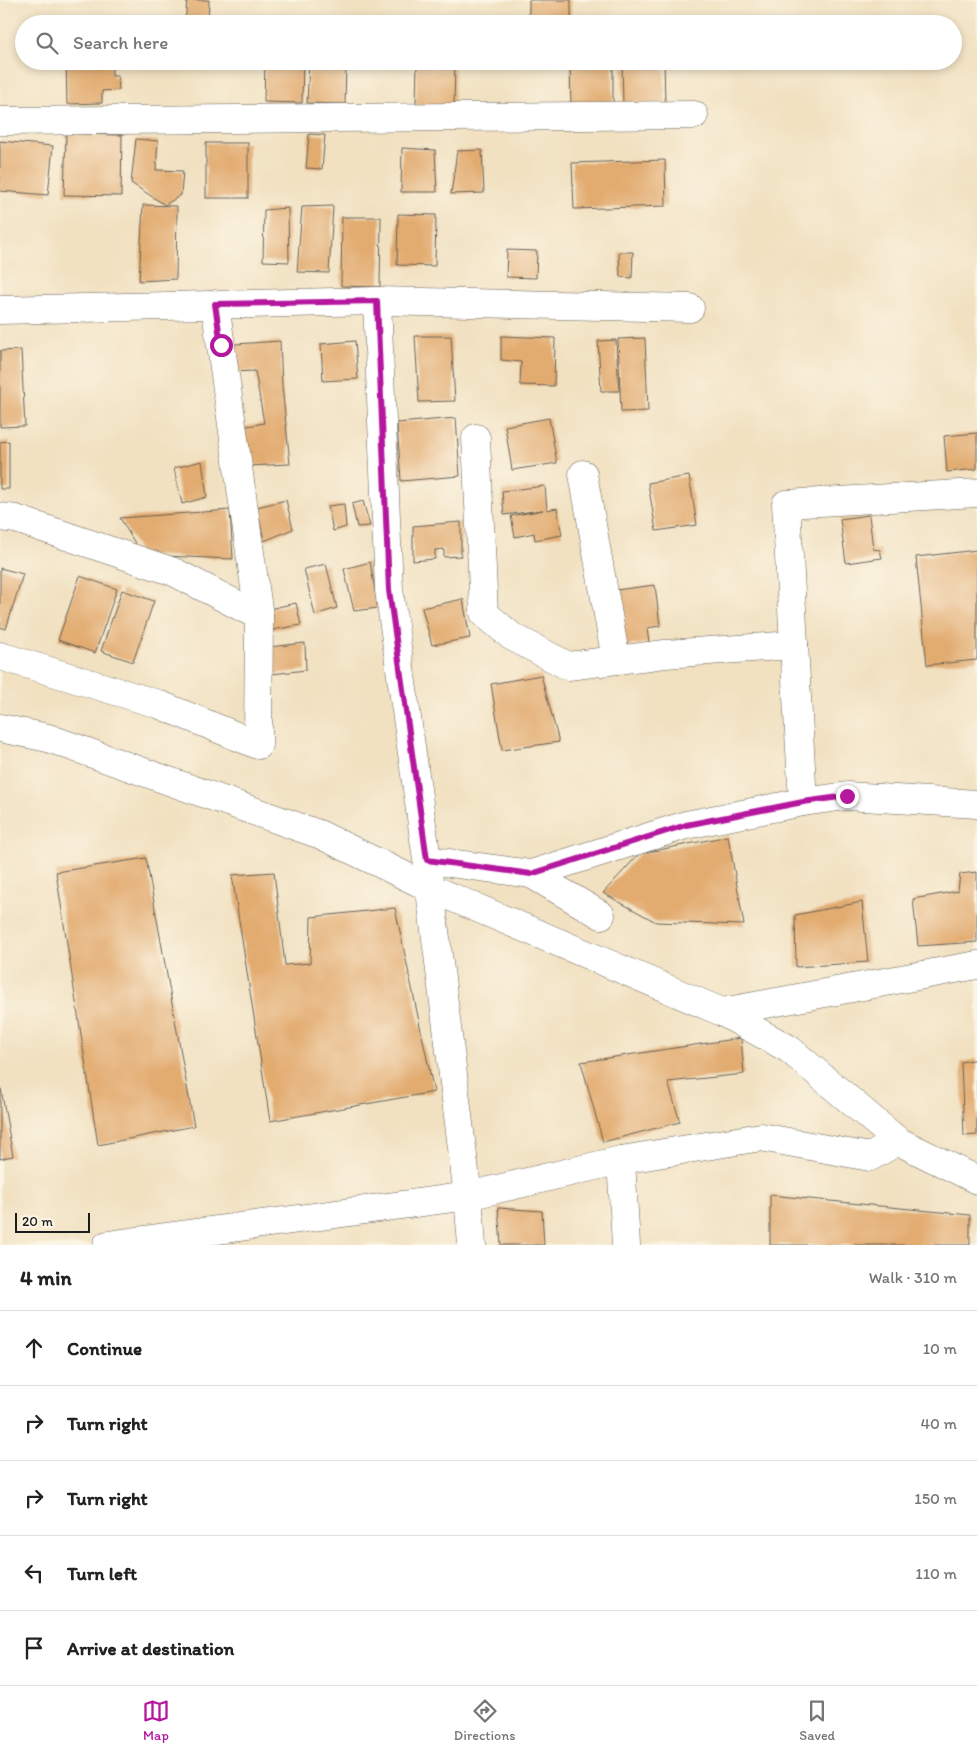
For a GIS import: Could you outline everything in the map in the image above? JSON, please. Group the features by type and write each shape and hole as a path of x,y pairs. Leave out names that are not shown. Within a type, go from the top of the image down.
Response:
{"street":[{"path":"0,121 694,115"},
{"path":"377,301 389,590 427,860 468,1196 472,1245"},
{"path":"0,310 377,301 690,308"},
{"path":"0,656 158,704 258,745 259,616 215,304"},
{"path":"476,438 484,613 511,636 568,666 665,654 794,645"},
{"path":"583,474 616,660"},
{"path":"803,802 786,504 977,493"},
{"path":"0,517 16,519 174,572 259,616"},
{"path":"0,728 48,738 321,835 430,888 722,1012 789,1049 898,1141 977,1180"},
{"path":"531,874 686,825 803,802 847,796 977,804"},
{"path":"427,860 531,874 600,915"},
{"path":"722,1012 977,965"},
{"path":"107,1245 468,1196 621,1160 761,1137 870,1157 898,1141"},
{"path":"621,1160 626,1245"}],"building":[{"path":"187,0 209,0 208,15 186,15"},
{"path":"529,0 571,0 571,15 529,15"},
{"path":"66,70 112,70 112,76 118,76 119,90 102,91 102,103 67,104"},
{"path":"265,70 303,70 302,103 264,102"},
{"path":"309,70 346,70 345,104 307,103"},
{"path":"417,70 455,70 454,106 416,105"},
{"path":"570,70 613,70 613,107 571,108"},
{"path":"622,70 664,70 665,104 623,105"},
{"path":"66,134 122,135 121,196 64,195"},
{"path":"309,134 325,135 322,169 306,168"},
{"path":"136,139 158,141 156,170 183,171 181,195 165,205 131,183"},
{"path":"0,141 53,146 48,195 0,191"},
{"path":"206,143 248,143 248,198 206,198"},
{"path":"402,148 435,150 437,192 401,192"},
{"path":"482,150 484,193 451,194 457,151"},
{"path":"665,160 666,206 574,209 572,163"},
{"path":"143,205 177,206 176,279 139,281"},
{"path":"333,206 329,273 297,272 302,207"},
{"path":"288,208 289,262 263,261 264,210"},
{"path":"398,214 436,215 435,266 397,265"},
{"path":"342,217 381,217 380,287 341,286"},
{"path":"507,250 537,251 536,278 506,277"},
{"path":"619,252 633,252 632,278 620,277"},
{"path":"415,336 451,336 455,401 419,402"},
{"path":"501,336 555,338 554,386 520,385 521,362 501,360"},
{"path":"645,338 648,411 621,412 618,339"},
{"path":"616,340 619,391 601,391 598,341"},
{"path":"280,341 282,385 290,464 249,466 242,427 264,423 255,371 231,372 221,345"},
{"path":"355,341 358,379 323,381 321,344"},
{"path":"21,350 25,426 0,427 0,351"},
{"path":"456,418 460,476 401,481 397,423"},
{"path":"549,418 557,463 512,470 505,426"},
{"path":"977,433 977,469 947,472 944,436"},
{"path":"9,441 9,489 0,489 0,442"},
{"path":"202,461 207,497 182,504 174,468"},
{"path":"689,476 697,525 656,531 648,483"},
{"path":"545,486 547,510 557,508 562,535 535,540 534,533 515,537 511,516 543,510 504,515 502,491"},
{"path":"286,500 293,529 264,541 257,507"},
{"path":"363,501 370,526 357,527 352,504"},
{"path":"344,504 346,527 333,531 328,506"},
{"path":"230,510 233,559 142,555 120,518"},
{"path":"869,515 873,549 880,550 882,558 846,563 840,519"},
{"path":"461,522 461,556 444,557 444,549 435,550 435,559 413,561 413,526"},
{"path":"977,550 977,660 927,665 916,557"},
{"path":"370,562 378,608 354,611 344,569"},
{"path":"326,564 337,608 315,615 304,569"},
{"path":"0,568 23,574 6,629 0,627"},
{"path":"80,576 117,589 95,653 58,640"},
{"path":"655,585 660,626 647,628 649,643 624,646 616,590"},
{"path":"122,590 154,601 133,662 101,651"},
{"path":"463,599 470,638 432,645 422,608"},
{"path":"296,603 301,625 272,630 269,609"},
{"path":"305,643 306,670 272,674 269,647"},
{"path":"541,675 559,742 502,750 491,684"},
{"path":"728,836 744,925 656,922 603,893 639,854"},
{"path":"146,858 194,1126 98,1145 56,872"},
{"path":"274,872 285,965 310,963 311,917 395,908 434,1092 270,1121 232,875"},
{"path":"977,872 977,942 918,946 913,899 958,891 960,874"},
{"path":"862,902 868,962 796,967 795,915"},
{"path":"741,1038 744,1074 668,1082 680,1122 603,1142 581,1062"},
{"path":"977,1059 977,1135 964,1136 961,1062"},
{"path":"0,1090 13,1156 0,1159"},
{"path":"770,1195 970,1215 970,1245 770,1245"},
{"path":"498,1208 542,1211 544,1245 501,1245"}],"route":[{"path":"221,345 215,304 377,301 389,590 427,860 531,874 686,825 803,802 847,796"}]}
